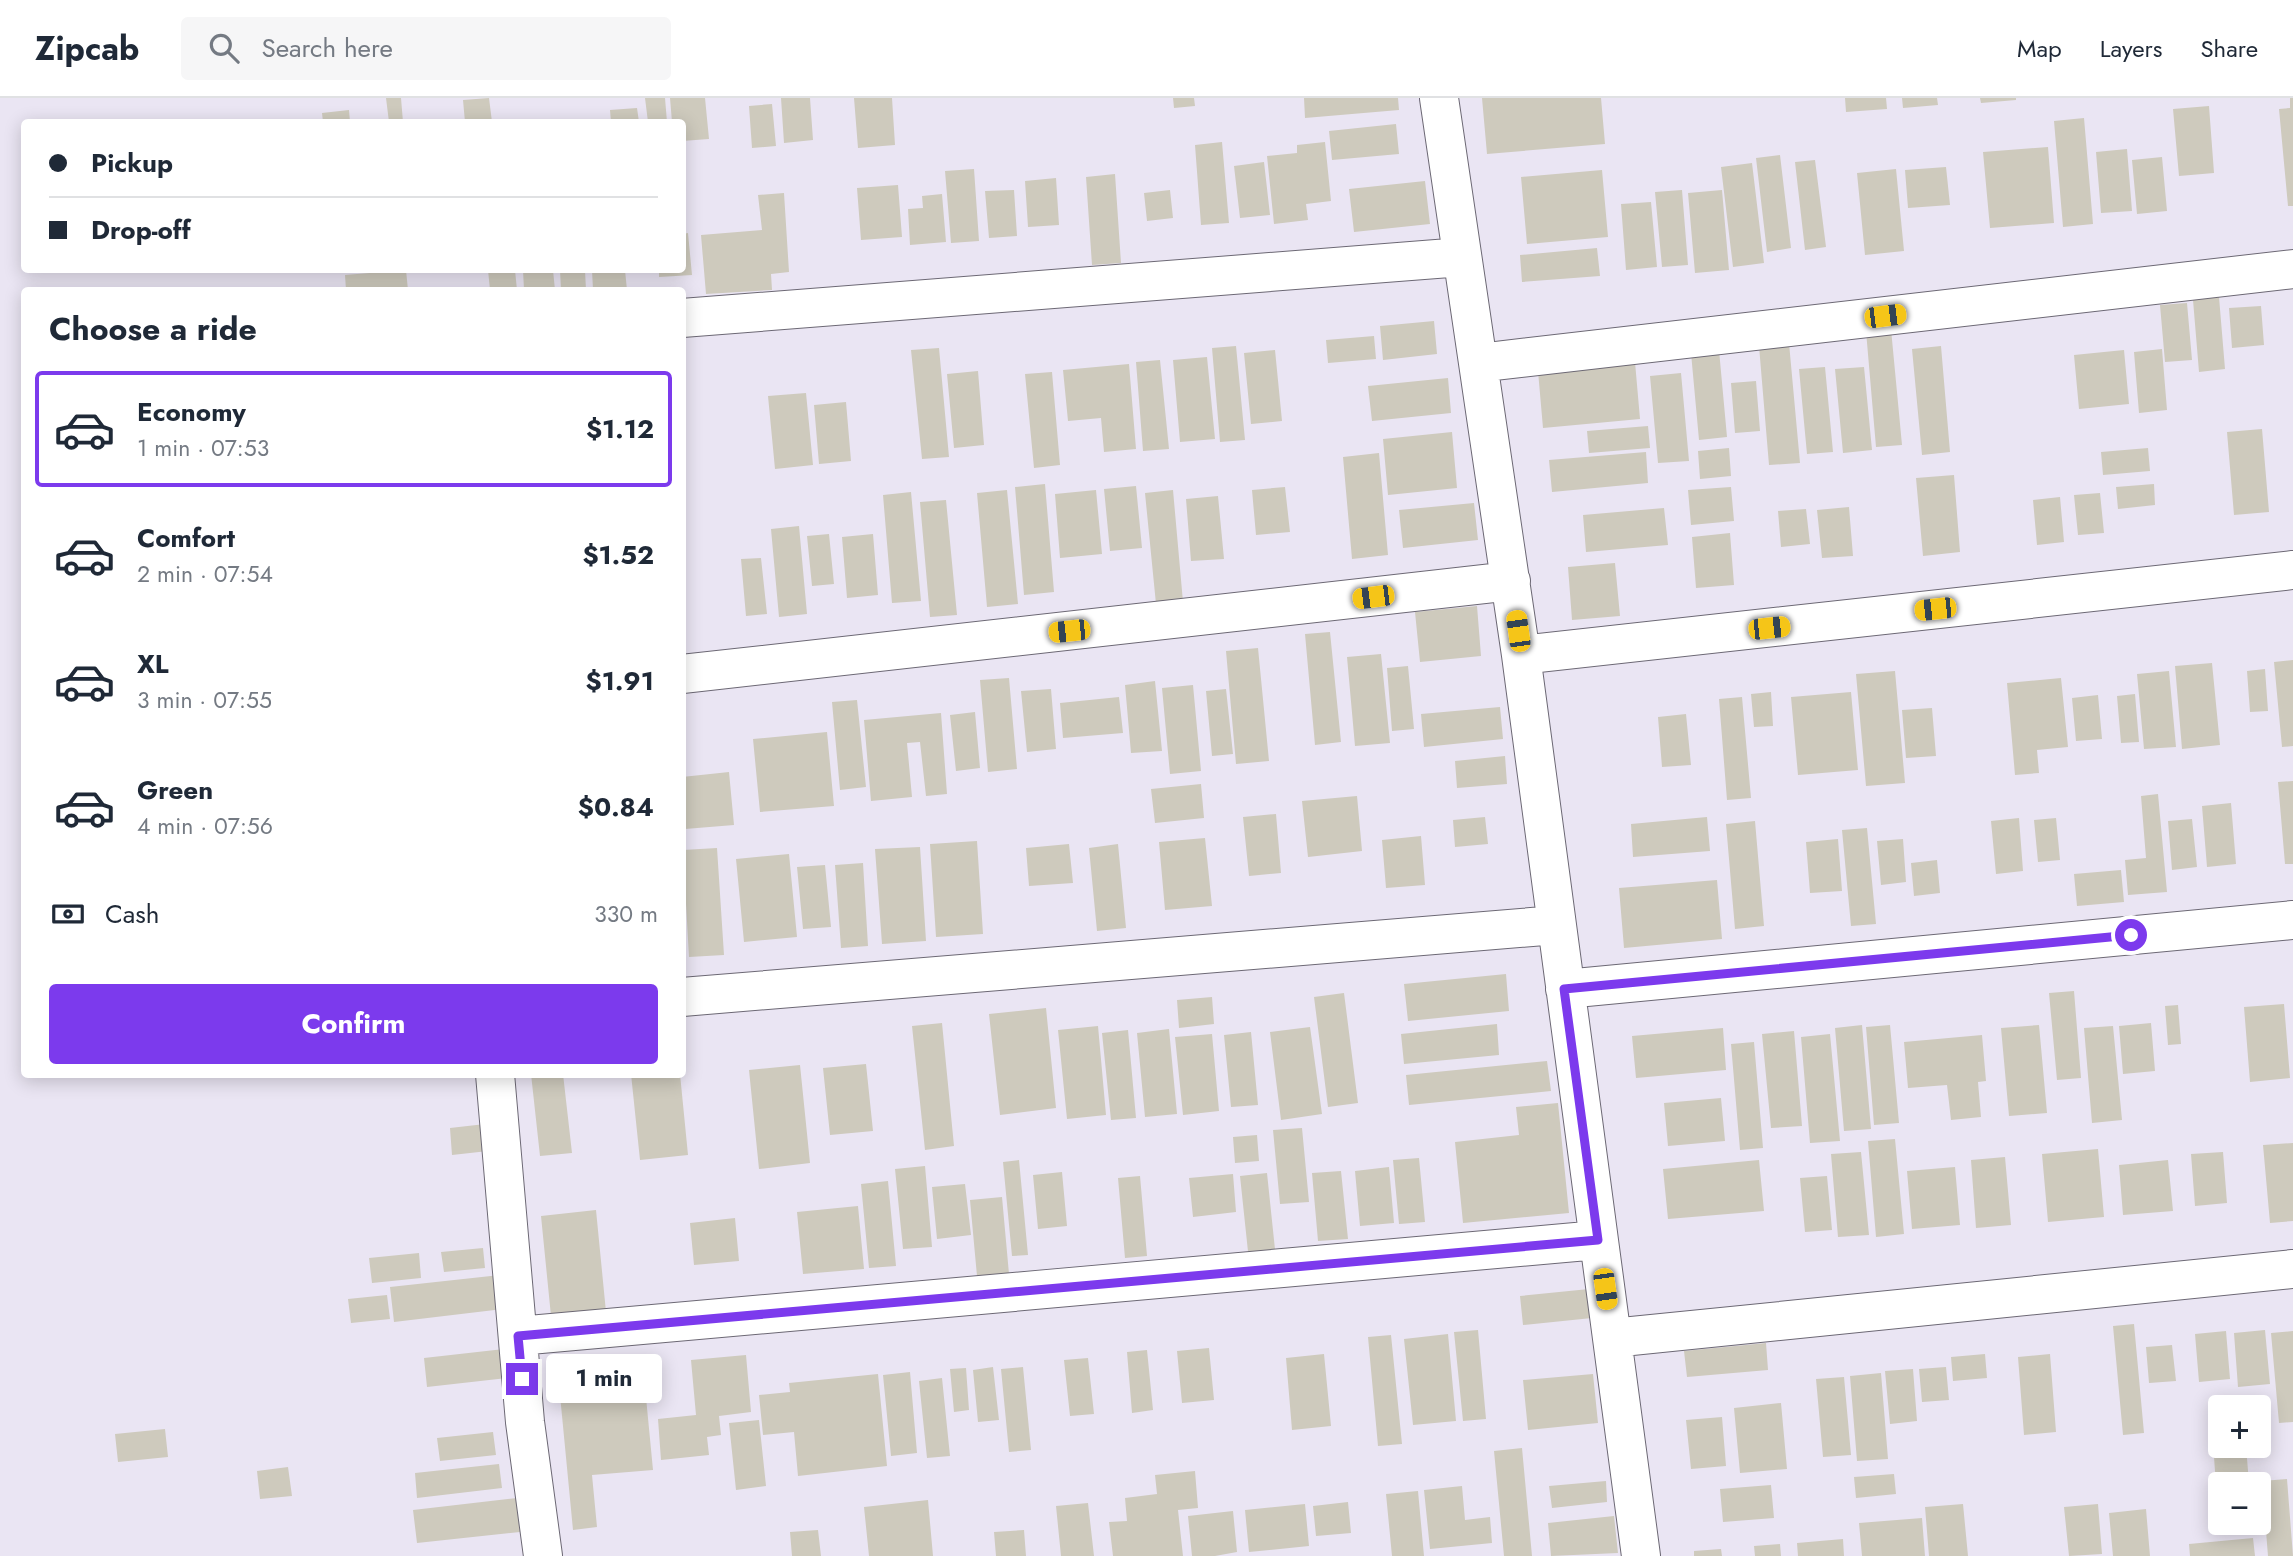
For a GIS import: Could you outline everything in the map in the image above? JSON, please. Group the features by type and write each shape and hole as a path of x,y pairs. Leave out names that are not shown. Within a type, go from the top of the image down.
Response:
{"street":[{"path":"1439,98 1511,581 1641,1556"},
{"path":"686,318 1462,257"},
{"path":"1478,363 2293,269"},
{"path":"1521,655 2293,570"},
{"path":"686,674 1511,581"},
{"path":"1564,989 2293,920"},
{"path":"686,997 1556,925"},
{"path":"495,1078 525,1422 543,1556"},
{"path":"518,1336 1598,1240"},
{"path":"1612,1338 2293,1269"}],"building":[{"path":"386,98 401,98 403,119 389,119"},
{"path":"489,98 492,119 465,119 463,100"},
{"path":"645,98 665,98 667,119 648,119"},
{"path":"670,98 705,98 709,139 686,141 686,119 672,119"},
{"path":"781,98 810,98 813,140 784,143"},
{"path":"854,98 892,98 895,145 858,148"},
{"path":"1173,98 1194,98 1195,106 1174,108"},
{"path":"1304,98 1398,98 1399,110 1305,118"},
{"path":"1482,98 1601,98 1605,144 1487,154"},
{"path":"1845,98 1886,98 1887,109 1846,112"},
{"path":"1902,98 1937,98 1938,105 1903,108"},
{"path":"1980,98 2016,98 2016,100 1981,103"},
{"path":"2290,98 2293,98 2293,206 2288,206 2279,109 2290,108"},
{"path":"772,104 776,146 752,148 749,106"},
{"path":"2209,106 2214,173 2179,176 2173,109"},
{"path":"637,108 639,119 611,119 610,110"},
{"path":"349,110 350,119 323,119 322,113"},
{"path":"2084,118 2093,224 2063,227 2054,121"},
{"path":"1396,124 1399,154 1332,160 1329,131"},
{"path":"1222,142 1229,223 1201,225 1195,145"},
{"path":"1325,142 1331,201 1306,204 1308,220 1274,224 1267,156 1297,153 1297,145"},
{"path":"2048,147 2054,223 1990,228 1983,152"},
{"path":"2127,149 2132,211 2101,213 2096,152"},
{"path":"1780,155 1791,248 1767,252 1756,158"},
{"path":"2162,157 2167,211 2137,214 2132,160"},
{"path":"1815,160 1826,247 1805,250 1795,162"},
{"path":"1264,162 1270,215 1240,218 1234,166"},
{"path":"1752,163 1764,263 1733,267 1721,167"},
{"path":"1946,167 1950,205 1908,208 1905,170"},
{"path":"974,169 979,241 951,243 945,171"},
{"path":"1896,169 1904,251 1865,255 1857,173"},
{"path":"1602,170 1608,237 1527,244 1521,177"},
{"path":"1115,174 1121,263 1092,265 1086,177"},
{"path":"1056,178 1059,225 1028,227 1025,181"},
{"path":"1425,181 1430,224 1354,232 1349,189"},
{"path":"898,185 902,237 861,240 857,188"},
{"path":"1014,190 1017,236 989,238 985,191"},
{"path":"1170,190 1173,218 1147,221 1144,193"},
{"path":"1682,190 1688,265 1662,267 1655,192"},
{"path":"1722,190 1729,270 1695,273 1688,193"},
{"path":"784,193 789,272 771,274 772,290 706,294 701,235 762,230 758,195"},
{"path":"942,194 946,242 910,245 908,209 923,208 922,196"},
{"path":"1651,202 1657,267 1626,270 1621,204"},
{"path":"686,233 692,275 659,277 659,273 686,273"},
{"path":"1597,248 1600,276 1522,282 1520,255"},
{"path":"406,273 408,287 346,287 345,275"},
{"path":"488,273 515,273 517,287 490,287"},
{"path":"523,273 553,273 555,287 524,287"},
{"path":"560,273 585,273 586,287 561,287"},
{"path":"592,273 625,273 627,287 593,287"},
{"path":"2219,297 2225,369 2199,372 2193,300"},
{"path":"2187,303 2192,360 2165,362 2160,305"},
{"path":"2261,306 2264,345 2232,348 2229,308"},
{"path":"1434,321 1437,354 1383,360 1380,326"},
{"path":"1891,329 1902,445 1876,447 1866,331"},
{"path":"1374,336 1376,359 1328,363 1326,340"},
{"path":"1789,343 1800,463 1769,465 1759,346"},
{"path":"1236,346 1245,440 1220,442 1212,348"},
{"path":"1941,346 1950,452 1922,455 1912,349"},
{"path":"939,348 949,457 922,459 911,350"},
{"path":"2162,349 2167,410 2139,413 2134,352"},
{"path":"1275,350 1282,421 1251,424 1244,353"},
{"path":"1719,350 1727,437 1699,440 1691,353"},
{"path":"2124,350 2129,404 2079,409 2074,355"},
{"path":"1207,357 1215,439 1180,442 1173,360"},
{"path":"1160,360 1169,449 1143,451 1136,362"},
{"path":"1635,362 1640,419 1543,428 1538,371"},
{"path":"1129,364 1136,449 1104,452 1101,418 1068,421 1063,370"},
{"path":"1825,367 1833,452 1807,454 1799,369"},
{"path":"1864,367 1872,450 1843,453 1835,369"},
{"path":"978,371 984,445 954,448 947,374"},
{"path":"1052,372 1060,465 1034,468 1025,374"},
{"path":"1681,373 1689,461 1658,463 1650,376"},
{"path":"1448,378 1451,413 1372,421 1368,386"},
{"path":"1756,381 1760,431 1735,433 1731,383"},
{"path":"806,393 813,465 775,469 768,396"},
{"path":"846,402 851,461 819,464 814,405"},
{"path":"1648,426 1650,448 1589,453 1587,431"},
{"path":"2262,429 2269,512 2234,515 2227,432"},
{"path":"1452,432 1457,488 1388,495 1383,439"},
{"path":"1729,448 1731,476 1700,479 1698,451"},
{"path":"2148,448 2150,471 2103,475 2101,452"},
{"path":"1646,452 1648,483 1552,492 1549,460"},
{"path":"1379,453 1388,555 1352,559 1343,457"},
{"path":"1954,475 1960,552 1923,556 1916,478"},
{"path":"1045,484 1054,592 1024,595 1015,487"},
{"path":"2154,484 2155,505 2118,509 2116,487"},
{"path":"1136,486 1142,548 1110,551 1104,489"},
{"path":"1285,487 1290,532 1256,535 1252,490"},
{"path":"1731,487 1734,521 1691,525 1688,490"},
{"path":"1007,490 1018,604 987,607 977,493"},
{"path":"1096,490 1102,554 1060,558 1055,494"},
{"path":"1173,490 1183,602 1156,604 1145,493"},
{"path":"911,492 921,601 892,603 883,495"},
{"path":"2100,493 2104,533 2078,535 2074,495"},
{"path":"1218,496 1224,559 1191,561 1186,499"},
{"path":"2060,497 2064,542 2037,545 2033,500"},
{"path":"946,500 957,615 930,617 920,502"},
{"path":"1474,503 1478,540 1403,548 1399,510"},
{"path":"1849,507 1853,556 1822,558 1817,510"},
{"path":"1664,508 1668,545 1586,552 1583,515"},
{"path":"1806,509 1810,544 1781,547 1778,511"},
{"path":"799,526 807,614 779,617 771,529"},
{"path":"1730,533 1734,585 1696,588 1692,537"},
{"path":"829,534 834,584 812,586 807,536"},
{"path":"873,534 878,595 847,598 842,537"},
{"path":"761,558 767,614 746,616 741,559"},
{"path":"1615,563 1620,616 1572,620 1568,567"},
{"path":"1477,606 1481,656 1420,662 1415,612"},
{"path":"1330,632 1341,742 1315,745 1305,634"},
{"path":"1258,648 1269,761 1236,764 1226,651"},
{"path":"1381,654 1390,743 1355,746 1347,657"},
{"path":"2293,660 2293,746 2282,747 2274,662"},
{"path":"2212,663 2220,745 2182,749 2175,666"},
{"path":"1408,666 1414,729 1392,731 1387,668"},
{"path":"2265,669 2268,711 2250,712 2247,671"},
{"path":"1895,671 1905,783 1866,786 1856,674"},
{"path":"2169,671 2176,747 2144,749 2137,674"},
{"path":"1009,678 1017,769 988,772 980,680"},
{"path":"2061,678 2068,747 2037,750 2039,773 2015,775 2007,683"},
{"path":"1155,681 1162,751 1131,753 1125,685"},
{"path":"1193,685 1201,771 1170,774 1162,688"},
{"path":"1051,689 1056,749 1027,752 1021,691"},
{"path":"1226,689 1233,754 1212,756 1206,691"},
{"path":"1771,692 1773,726 1754,727 1751,694"},
{"path":"1851,692 1858,770 1798,775 1791,697"},
{"path":"2135,694 2139,742 2121,743 2117,696"},
{"path":"2098,695 2102,739 2076,741 2072,698"},
{"path":"1119,697 1123,733 1063,738 1060,703"},
{"path":"1742,697 1751,798 1727,800 1719,699"},
{"path":"857,700 866,787 840,790 832,702"},
{"path":"1500,707 1503,739 1424,747 1421,714"},
{"path":"1932,708 1936,756 1906,758 1902,710"},
{"path":"975,712 980,768 956,771 950,715"},
{"path":"941,713 947,794 926,796 920,742 907,743 912,797 871,801 864,720"},
{"path":"1686,714 1691,765 1662,767 1658,717"},
{"path":"827,732 834,806 760,812 753,739"},
{"path":"1505,756 1507,784 1457,788 1455,761"},
{"path":"729,772 734,825 686,829 686,777"},
{"path":"2293,781 2293,864 2285,864 2278,782"},
{"path":"1201,784 1204,818 1155,823 1151,789"},
{"path":"2158,794 2167,892 2128,895 2125,860 2146,858 2141,796"},
{"path":"1357,796 1362,851 1308,857 1302,801"},
{"path":"2231,803 2236,864 2207,867 2202,806"},
{"path":"1276,814 1281,873 1249,876 1243,817"},
{"path":"1485,817 1488,844 1455,847 1453,820"},
{"path":"1707,817 1710,851 1633,857 1631,824"},
{"path":"2019,818 2023,871 1996,874 1991,821"},
{"path":"2056,818 2060,860 2038,862 2034,820"},
{"path":"2192,819 2197,867 2172,870 2168,821"},
{"path":"1755,821 1764,926 1735,929 1726,824"},
{"path":"1867,828 1876,924 1851,926 1842,830"},
{"path":"1421,836 1425,885 1386,888 1382,840"},
{"path":"1205,838 1212,906 1165,910 1159,842"},
{"path":"1838,839 1842,891 1810,893 1806,842"},
{"path":"1903,839 1906,882 1881,885 1877,841"},
{"path":"977,841 983,934 936,937 930,844"},
{"path":"1069,844 1073,883 1029,886 1026,848"},
{"path":"1118,844 1126,928 1097,931 1089,848"},
{"path":"920,847 926,941 882,944 875,849"},
{"path":"717,848 724,955 689,957 686,850"},
{"path":"789,854 797,937 744,942 736,859"},
{"path":"1937,860 1940,893 1914,896 1911,863"},
{"path":"863,863 868,946 841,948 835,865"},
{"path":"825,865 831,927 803,929 797,867"},
{"path":"2121,870 2124,902 2077,906 2074,874"},
{"path":"1717,880 1722,939 1624,948 1619,888"},
{"path":"1506,974 1509,1011 1408,1021 1404,984"},
{"path":"2074,991 2081,1078 2057,1080 2049,993"},
{"path":"1344,993 1358,1103 1328,1107 1314,997"},
{"path":"1212,997 1214,1024 1179,1028 1177,1000"},
{"path":"2284,1004 2290,1078 2250,1082 2244,1007"},
{"path":"2178,1005 2181,1044 2168,1045 2165,1006"},
{"path":"1046,1008 1056,1108 1000,1115 989,1014"},
{"path":"942,1023 954,1146 925,1150 912,1026"},
{"path":"2151,1023 2155,1071 2123,1074 2119,1026"},
{"path":"1497,1024 1499,1055 1404,1064 1401,1034"},
{"path":"1862,1025 1871,1129 1844,1131 1835,1028"},
{"path":"1890,1025 1899,1123 1874,1125 1866,1027"},
{"path":"2039,1025 2047,1113 2009,1116 2001,1028"},
{"path":"1098,1026 1106,1115 1067,1119 1058,1030"},
{"path":"2113,1026 2122,1120 2092,1123 2084,1028"},
{"path":"1310,1027 1322,1114 1281,1120 1270,1032"},
{"path":"1723,1028 1726,1070 1636,1078 1632,1036"},
{"path":"1169,1029 1177,1114 1145,1117 1137,1033"},
{"path":"1128,1030 1136,1118 1111,1120 1102,1033"},
{"path":"1794,1031 1802,1126 1771,1128 1762,1034"},
{"path":"1251,1032 1258,1105 1231,1107 1224,1035"},
{"path":"1212,1034 1219,1111 1183,1115 1175,1037"},
{"path":"1830,1034 1840,1141 1810,1143 1801,1037"},
{"path":"1982,1035 1986,1081 1978,1082 1981,1117 1951,1120 1947,1085 1908,1088 1904,1042"},
{"path":"1754,1042 1763,1148 1740,1150 1731,1044"},
{"path":"1547,1061 1551,1091 1409,1105 1406,1075"},
{"path":"866,1064 873,1131 830,1135 823,1068"},
{"path":"800,1065 810,1163 759,1169 749,1070"},
{"path":"531,1078 563,1078 572,1153 540,1156"},
{"path":"631,1078 680,1078 688,1155 640,1160"},
{"path":"1721,1098 1725,1141 1668,1146 1664,1103"},
{"path":"1558,1103 1569,1213 1463,1223 1455,1142 1519,1135 1516,1107"},
{"path":"494,1123 497,1150 452,1155 450,1128"},
{"path":"1302,1128 1309,1202 1280,1204 1273,1130"},
{"path":"1257,1135 1259,1161 1235,1163 1233,1137"},
{"path":"1895,1139 1904,1234 1876,1237 1868,1141"},
{"path":"2293,1143 2293,1221 2270,1223 2263,1145"},
{"path":"2098,1149 2104,1217 2048,1222 2042,1154"},
{"path":"1861,1152 1869,1235 1838,1237 1831,1154"},
{"path":"2223,1152 2227,1203 2195,1206 2191,1154"},
{"path":"2005,1157 2011,1225 1976,1228 1971,1160"},
{"path":"1419,1158 1425,1222 1399,1224 1393,1160"},
{"path":"1019,1160 1028,1255 1012,1256 1003,1162"},
{"path":"1759,1160 1764,1211 1668,1219 1663,1169"},
{"path":"2168,1160 2173,1211 2123,1215 2119,1165"},
{"path":"925,1166 932,1247 903,1249 895,1169"},
{"path":"1389,1167 1394,1223 1360,1226 1355,1171"},
{"path":"1955,1167 1960,1225 1912,1229 1907,1171"},
{"path":"1341,1171 1348,1239 1318,1241 1312,1173"},
{"path":"1062,1172 1067,1226 1038,1229 1033,1175"},
{"path":"1267,1173 1276,1259 1249,1261 1240,1176"},
{"path":"1233,1174 1236,1212 1193,1217 1189,1178"},
{"path":"1140,1176 1147,1256 1125,1258 1118,1178"},
{"path":"1827,1176 1832,1230 1805,1232 1800,1178"},
{"path":"888,1181 896,1266 869,1268 861,1184"},
{"path":"965,1184 971,1235 937,1239 932,1187"},
{"path":"1002,1197 1009,1274 977,1276 970,1200"},
{"path":"858,1206 864,1269 803,1274 797,1212"},
{"path":"596,1210 606,1312 551,1316 541,1216"},
{"path":"735,1218 739,1261 694,1265 690,1223"},
{"path":"483,1248 485,1268 444,1272 441,1252"},
{"path":"419,1253 421,1278 372,1283 369,1258"},
{"path":"500,1275 503,1309 394,1322 390,1287"},
{"path":"1589,1289 1592,1318 1523,1325 1520,1296"},
{"path":"387,1295 390,1319 351,1323 348,1299"},
{"path":"2134,1324 2144,1433 2123,1435 2113,1326"},
{"path":"1478,1330 1486,1419 1463,1421 1454,1332"},
{"path":"2265,1330 2270,1384 2238,1387 2234,1333"},
{"path":"2226,1331 2230,1379 2199,1382 2195,1334"},
{"path":"2293,1331 2293,1422 2279,1423 2271,1333"},
{"path":"1448,1334 1456,1421 1413,1425 1404,1339"},
{"path":"1391,1335 1402,1444 1378,1446 1368,1337"},
{"path":"1766,1343 1768,1370 1687,1377 1684,1351"},
{"path":"2172,1345 2176,1381 2149,1383 2146,1347"},
{"path":"1209,1348 1214,1400 1182,1403 1177,1351"},
{"path":"504,1349 507,1378 427,1387 424,1358"},
{"path":"1147,1350 1153,1410 1132,1413 1127,1352"},
{"path":"1324,1354 1331,1426 1292,1430 1286,1358"},
{"path":"1985,1354 1987,1378 1953,1381 1951,1357"},
{"path":"2050,1354 2056,1432 2024,1435 2018,1357"},
{"path":"746,1355 751,1412 719,1416 721,1435 707,1437 709,1455 661,1460 658,1419 696,1415 691,1360"},
{"path":"1088,1358 1094,1414 1070,1416 1064,1360"},
{"path":"993,1367 999,1420 978,1422 973,1370"},
{"path":"1023,1367 1031,1450 1009,1452 1001,1369"},
{"path":"1946,1367 1949,1400 1922,1402 1919,1369"},
{"path":"966,1368 969,1410 954,1412 950,1369"},
{"path":"1913,1369 1917,1421 1890,1424 1885,1371"},
{"path":"910,1372 917,1453 891,1456 883,1375"},
{"path":"1881,1373 1888,1459 1857,1461 1850,1376"},
{"path":"878,1374 887,1466 798,1476 794,1432 763,1435 759,1395 790,1392 789,1383"},
{"path":"1593,1374 1598,1423 1528,1430 1523,1380"},
{"path":"1844,1377 1851,1455 1823,1457 1816,1379"},
{"path":"942,1378 950,1456 927,1458 919,1381"},
{"path":"645,1387 653,1470 592,1475 597,1527 573,1530 560,1395"},
{"path":"1781,1403 1787,1469 1740,1473 1734,1408"},
{"path":"1722,1417 1726,1466 1691,1469 1686,1420"},
{"path":"759,1420 766,1486 736,1490 729,1423"},
{"path":"165,1429 168,1457 118,1462 115,1434"},
{"path":"493,1432 496,1455 440,1461 437,1438"},
{"path":"1522,1448 1532,1556 1504,1556 1494,1451"},
{"path":"2214,1458 2247,1458 2248,1472 2215,1472"},
{"path":"499,1464 502,1488 417,1498 415,1473"},
{"path":"288,1467 292,1496 260,1499 257,1471"},
{"path":"1195,1471 1198,1508 1178,1510 1183,1556 1113,1556 1109,1522 1127,1521 1125,1498 1157,1494 1155,1475"},
{"path":"1894,1474 1896,1494 1856,1498 1854,1477"},
{"path":"2287,1479 2293,1556 2268,1556 2266,1535 2271,1535 2271,1480"},
{"path":"1606,1481 1607,1502 1552,1508 1549,1486"},
{"path":"1771,1485 1774,1518 1723,1522 1720,1489"},
{"path":"1462,1486 1465,1520 1490,1517 1492,1543 1430,1549 1424,1490"},
{"path":"1418,1491 1424,1556 1392,1556 1386,1494"},
{"path":"517,1498 520,1532 417,1543 413,1510"},
{"path":"928,1500 933,1556 869,1556 864,1507"},
{"path":"1348,1502 1351,1533 1316,1536 1313,1506"},
{"path":"1088,1503 1094,1556 1061,1556 1056,1506"},
{"path":"1305,1504 1309,1546 1249,1552 1245,1510"},
{"path":"1963,1504 1968,1556 1929,1556 1925,1507"},
{"path":"2098,1504 2102,1554 2069,1556 2064,1507"},
{"path":"2146,1509 2150,1556 2113,1556 2109,1513"},
{"path":"1233,1511 1237,1552 1192,1556 1188,1516"},
{"path":"1614,1516 1618,1553 1551,1556 1548,1523"},
{"path":"1922,1518 1925,1556 1862,1556 1859,1523"},
{"path":"818,1530 821,1556 792,1556 790,1532"},
{"path":"1024,1530 1026,1556 996,1556 994,1532"},
{"path":"2253,1538 2255,1556 2190,1556 2189,1544"},
{"path":"1843,1539 1844,1556 1798,1556 1797,1543"},
{"path":"1780,1544 1781,1556 1755,1556 1754,1546"},
{"path":"1721,1549 1722,1556 1694,1556 1694,1551"}],"route":[{"path":"522,1379 518,1336 1598,1240 1564,989 2131,935"}]}
